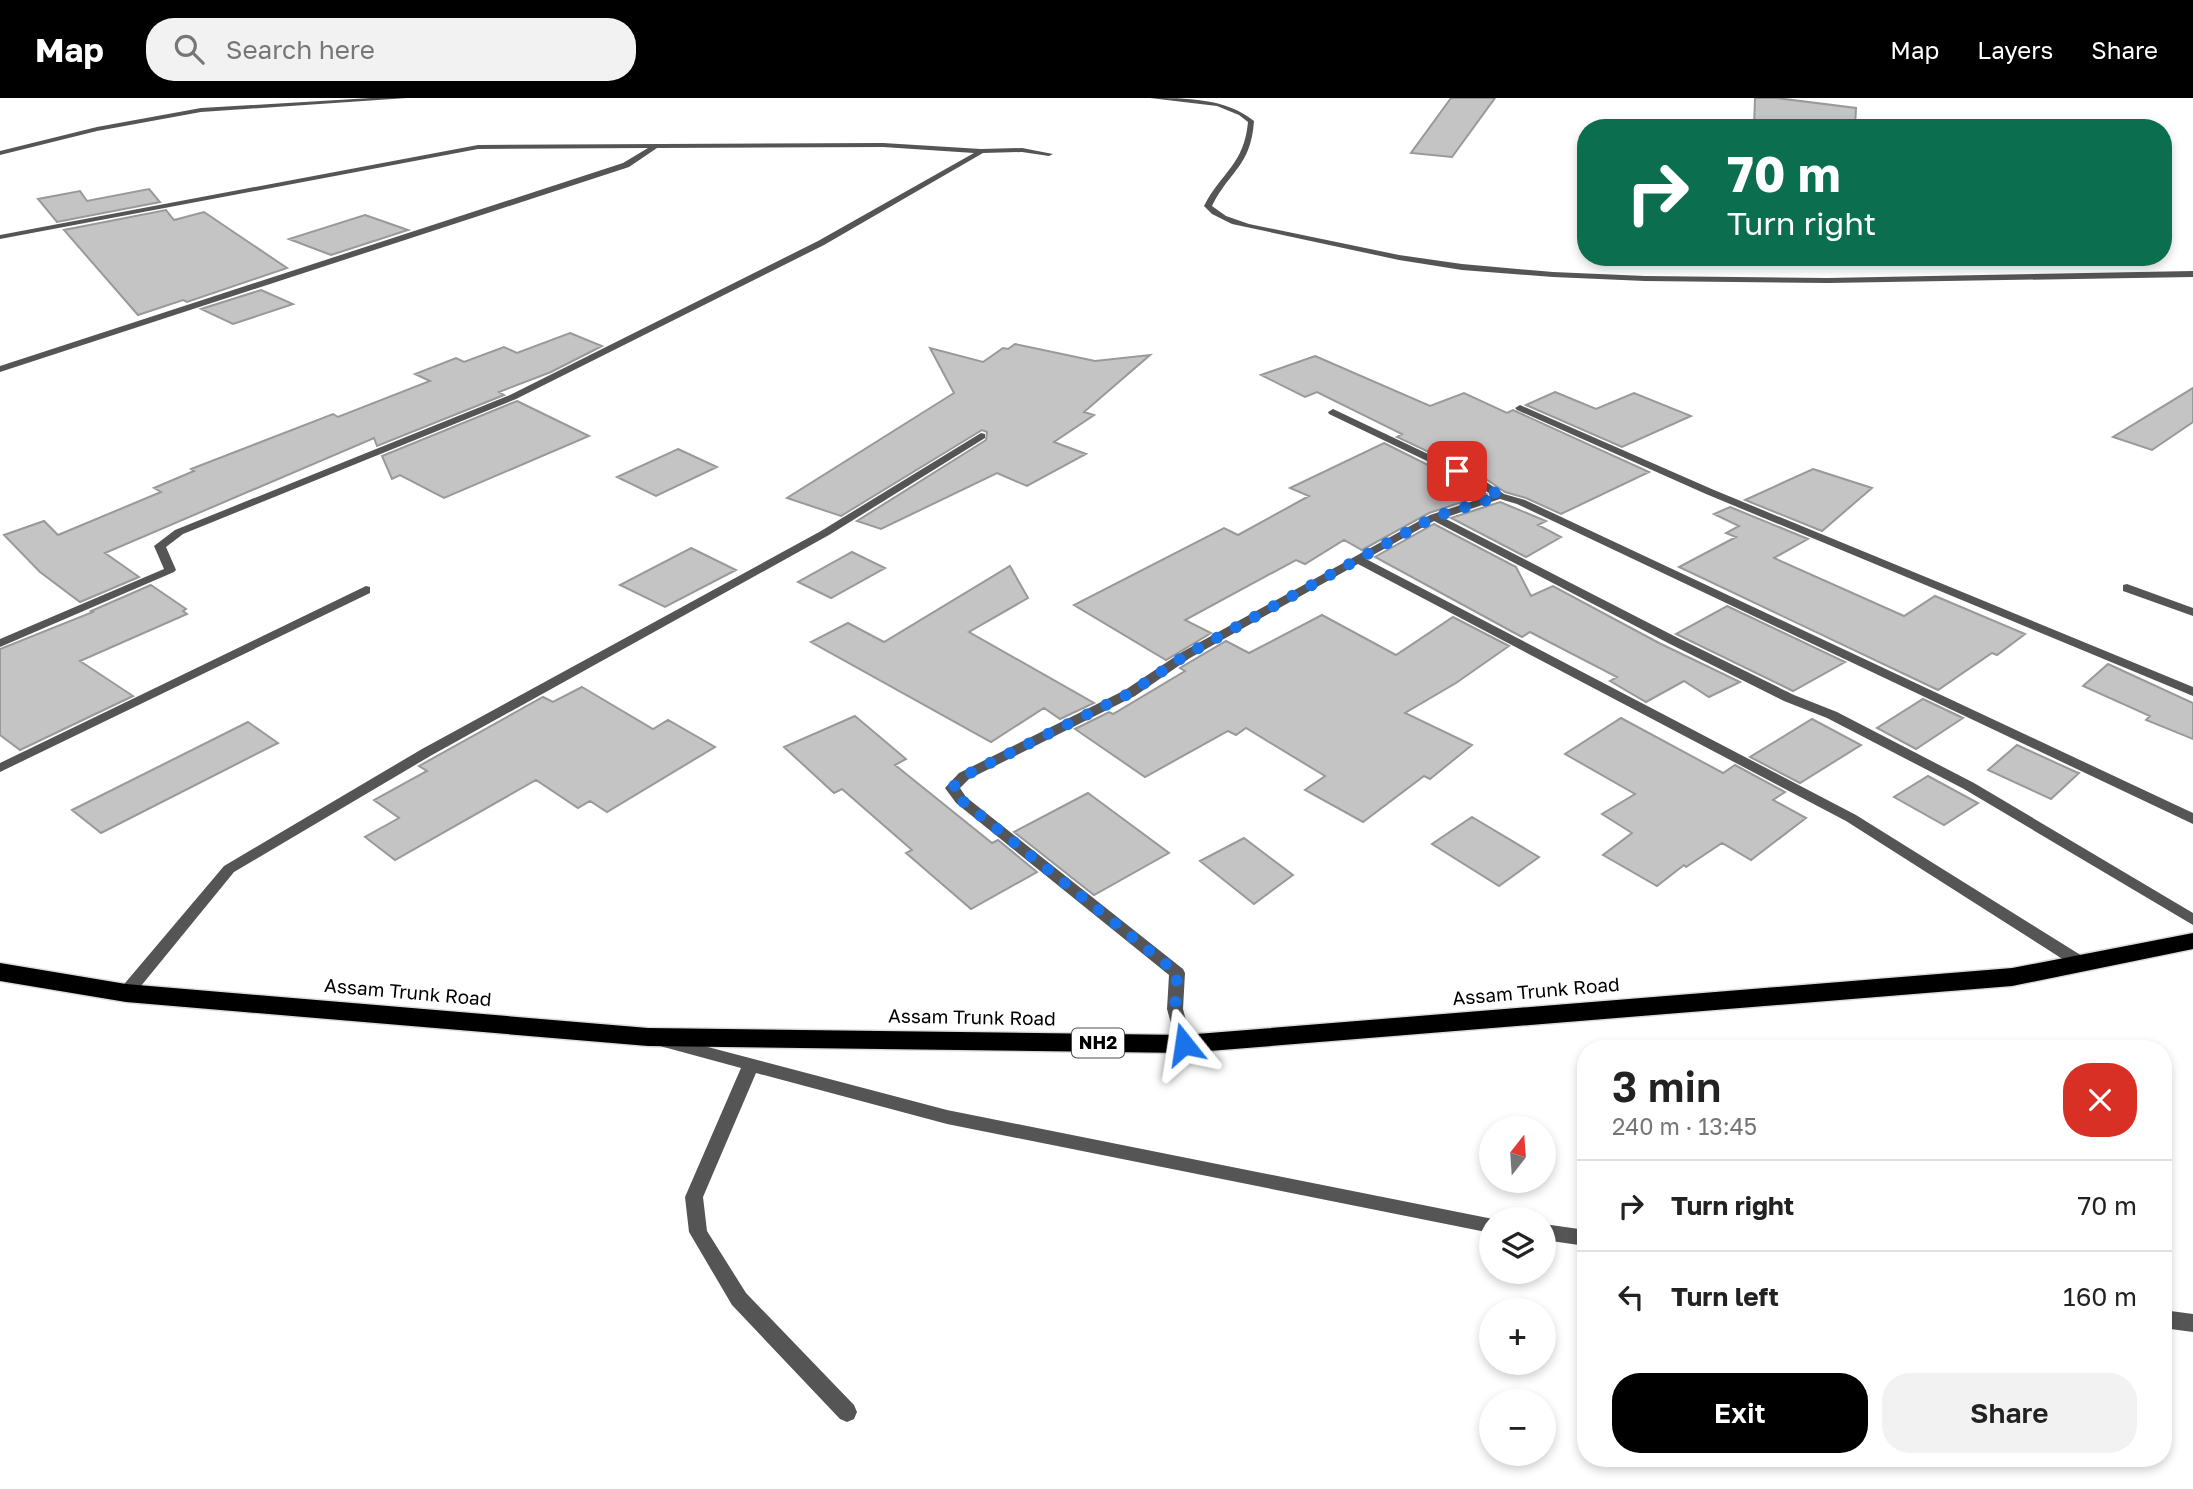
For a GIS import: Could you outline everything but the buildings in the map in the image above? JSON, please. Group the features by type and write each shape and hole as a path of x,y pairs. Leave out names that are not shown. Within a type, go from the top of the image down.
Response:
{"highway":[{"name":"Assam Trunk Road","path":"0,972 126,993 648,1037 1184,1044 2012,978 2193,941"}],"street":[{"path":"0,153 97,129 201,110 404,98"},
{"path":"1153,98 1228,106 1251,121 1251,142 1243,159 1212,194 1208,206 1213,213 1240,223 1389,256 1461,267 1687,281 2193,274"},
{"path":"0,237 478,147 883,145 982,151 1022,150 1049,154"},
{"path":"0,369 626,164 656,146"},
{"path":"0,643 170,569 160,546 179,532 513,397 821,243 982,151"},
{"path":"1520,408 1710,492 2193,692"},
{"path":"1333,412 1481,483 1500,496 1521,502 2193,819"},
{"path":"126,993 229,869 427,752 825,533 981,436"},
{"path":"1184,1044 1175,1009 1177,973 961,800 952,788 964,776 1130,693 1186,655 1434,517 1500,496"},
{"path":"1434,517 1674,641 1790,698 1832,715 1969,786 2193,920"},
{"path":"1357,559 1851,818 2081,963"},
{"path":"2127,588 2193,612"},
{"path":"0,768 366,590"},
{"path":"648,1037 947,1117 1479,1222"},
{"path":"751,1065 694,1197 698,1232 739,1299 847,1412"},
{"path":"1556,1234 1577,1237"},
{"path":"2172,1320 2193,1323"}],"route":[{"path":"1184,1044 1175,1009 1177,973 961,800 952,788 964,776 1130,693 1186,655 1434,517 1500,496 1457,471"}]}
